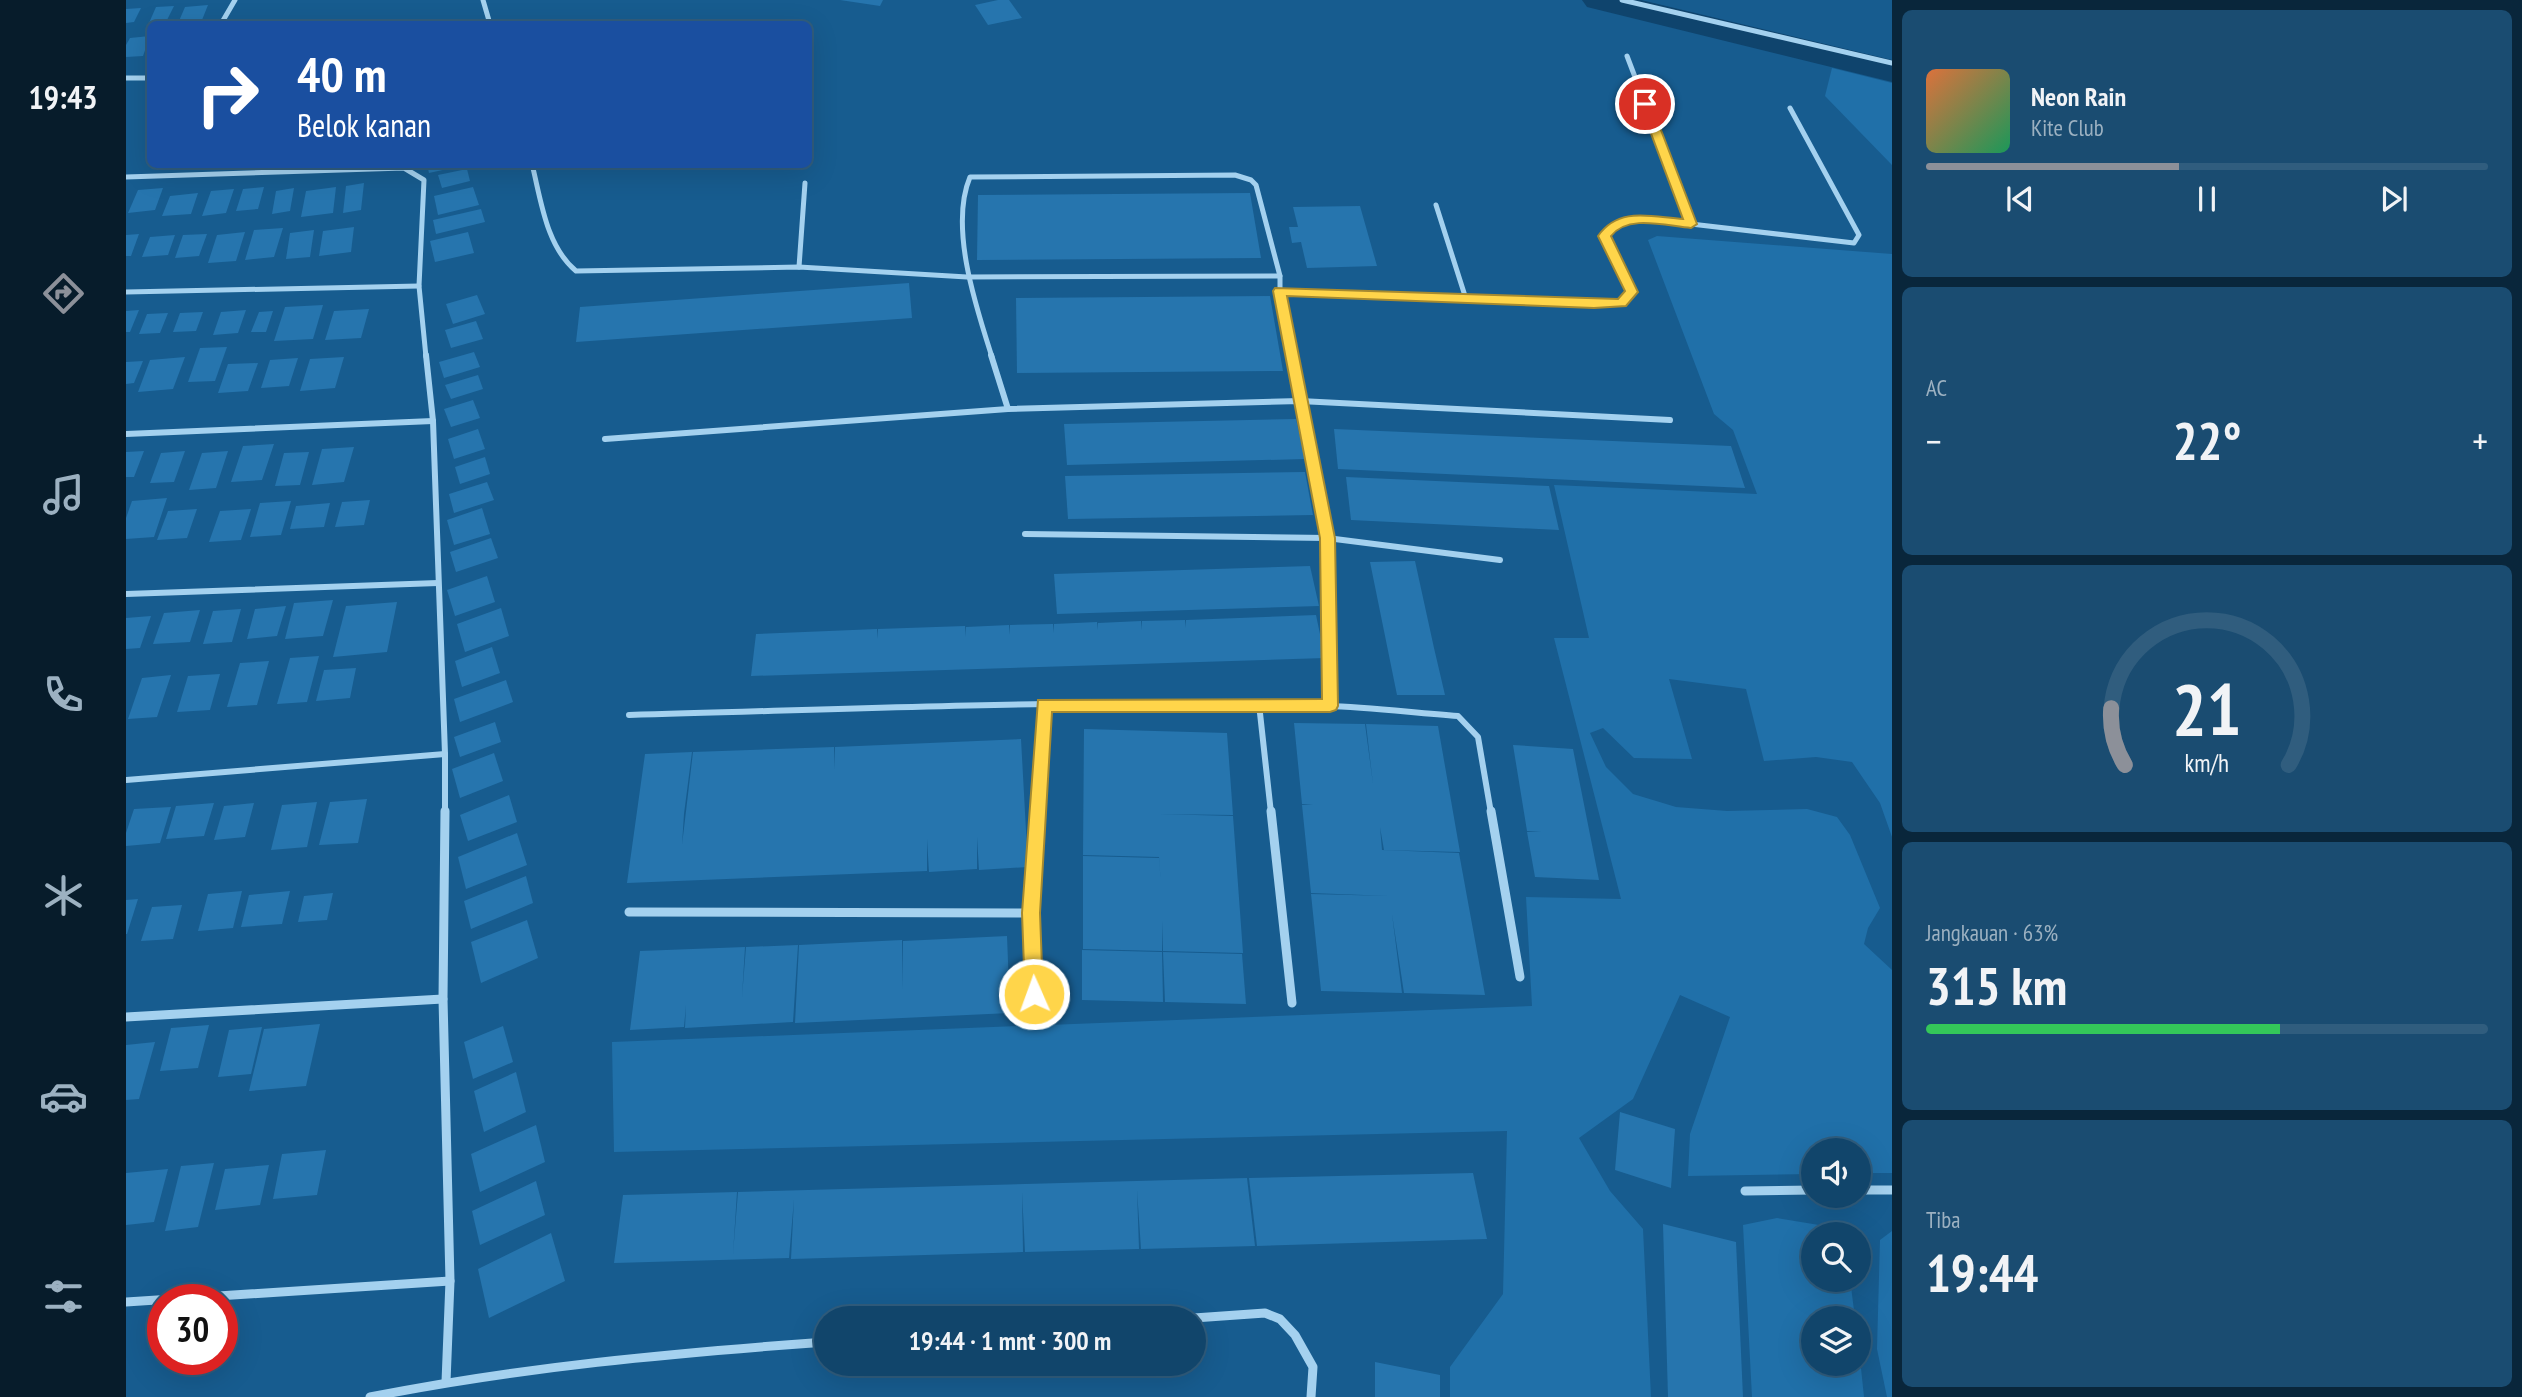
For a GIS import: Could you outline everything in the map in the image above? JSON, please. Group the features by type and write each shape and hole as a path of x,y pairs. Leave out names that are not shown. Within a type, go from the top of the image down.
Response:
{"street":[{"path":"223,21 236,0"},
{"path":"483,0 489,21"},
{"path":"1622,0 1892,63"},
{"path":"1627,56 1691,224"},
{"path":"126,78 147,78"},
{"path":"1280,291 1621,303 1632,292 1604,236 1626,219 1854,243 1859,235 1790,108"},
{"path":"532,168 556,247 568,267 576,271 799,267 967,277 1280,276"},
{"path":"126,177 410,170 424,180 419,286 433,421 444,754 443,999 450,1281 446,1382"},
{"path":"1008,409 967,277 964,194 966,182 977,175 1235,175 1245,177 1256,185 1280,276 1280,291 1327,538 1330,706"},
{"path":"799,267 805,183"},
{"path":"1436,205 1466,299"},
{"path":"126,292 419,286"},
{"path":"605,439 1008,409 1300,401 1670,420"},
{"path":"126,434 433,421"},
{"path":"1025,534 1327,538 1500,560"},
{"path":"126,594 438,583"},
{"path":"1259,704 1292,1003"},
{"path":"629,715 1044,705 1259,704 1330,706 1458,716 1478,737 1520,977"},
{"path":"1034,994 1031,913 1044,705"},
{"path":"126,779 444,754"},
{"path":"629,912 1031,913"},
{"path":"126,1017 443,999"},
{"path":"1745,1191 1801,1190"},
{"path":"1871,1190 1892,1190"},
{"path":"126,1302 450,1281"},
{"path":"1206,1317 1265,1313 1280,1319 1295,1335 1313,1367 1311,1397"},
{"path":"370,1397 446,1382 658,1354 814,1343"}],"shaded area":[{"path":"1832,68 1892,83 1892,165 1825,96"},
{"path":"1657,236 1892,254 1892,837 1880,803 1852,762 1816,757 1764,761 1746,689 1669,679 1692,759 1634,758 1603,728 1590,733 1606,767 1633,794 1676,807 1727,811 1807,809 1837,817 1850,835 1880,908 1868,928 1864,944 1892,970 1892,1173 1871,1173 1871,1138 1801,1138 1801,1174 1688,1176 1690,1134 1730,1017 1680,995 1633,1099 1579,1138 1610,1191 1643,1229 1651,1397 1450,1397 1450,1367 1503,1294 1507,1131 614,1152 612,1042 1532,1006 1526,897 1621,899 1554,638 1589,638 1554,485 1757,494 1733,430 1714,414 1648,240"},
{"path":"1777,1218 1801,1222 1801,1292 1852,1292 1853,1306 1801,1306 1801,1376 1862,1376 1864,1397 1752,1397 1743,1225"},
{"path":"1892,1231 1892,1397 1887,1397 1877,1349 1880,1240"}],"building":[{"path":"840,0 883,0 880,6"},
{"path":"1009,0 1022,18 988,25 975,5"},
{"path":"208,5 202,20 179,21 185,7"},
{"path":"174,6 166,21 150,21 156,7"},
{"path":"141,8 134,22 126,23 126,9"},
{"path":"147,36 143,56 126,57 126,45 130,38"},
{"path":"428,168 452,168 429,173"},
{"path":"467,169 470,181 442,188 438,175"},
{"path":"364,183 361,210 343,213 346,186"},
{"path":"264,187 258,209 236,211 243,189"},
{"path":"336,187 333,213 301,217 306,191"},
{"path":"473,187 479,205 438,215 434,196"},
{"path":"163,188 155,210 128,213 138,190"},
{"path":"294,188 290,211 272,214 276,191"},
{"path":"234,189 226,213 202,216 211,191"},
{"path":"198,193 191,214 162,216 170,196"},
{"path":"1250,193 1261,258 977,260 978,195"},
{"path":"1360,206 1377,266 1307,268 1301,242 1292,243 1289,227 1298,227 1293,207"},
{"path":"481,209 485,222 436,234 433,220"},
{"path":"354,227 351,252 319,256 323,231"},
{"path":"283,228 274,257 245,260 254,230"},
{"path":"314,230 310,257 286,259 290,233"},
{"path":"245,232 236,261 208,263 217,235"},
{"path":"468,232 474,253 435,262 430,241"},
{"path":"139,234 131,256 126,256 126,235"},
{"path":"207,234 199,256 175,258 183,235"},
{"path":"175,235 168,255 142,257 150,237"},
{"path":"909,283 912,318 576,342 580,307"},
{"path":"477,295 485,314 453,324 446,304"},
{"path":"1270,296 1283,371 1017,373 1016,298"},
{"path":"323,305 313,339 274,341 285,307"},
{"path":"369,309 361,338 325,340 334,311"},
{"path":"139,310 130,332 126,332 126,311"},
{"path":"246,310 238,333 213,335 221,312"},
{"path":"273,311 266,332 251,332 259,312"},
{"path":"203,312 196,331 173,332 180,313"},
{"path":"168,313 160,333 139,334 147,314"},
{"path":"476,321 483,339 451,348 445,330"},
{"path":"227,347 215,381 188,382 200,348"},
{"path":"474,352 480,367 444,378 439,362"},
{"path":"185,357 173,389 138,392 150,360"},
{"path":"344,357 335,388 300,391 310,359"},
{"path":"298,358 289,386 261,388 270,360"},
{"path":"143,361 134,383 126,384 126,362"},
{"path":"258,363 248,391 218,393 228,364"},
{"path":"478,375 483,389 451,399 445,385"},
{"path":"473,400 480,418 451,427 444,409"},
{"path":"1296,419 1305,459 1067,465 1064,424"},
{"path":"478,429 485,449 454,459 448,439"},
{"path":"1334,429 1731,446 1745,488 1338,469"},
{"path":"274,444 262,480 231,482 243,446"},
{"path":"354,447 344,482 312,485 322,449"},
{"path":"144,451 134,477 126,477 126,452"},
{"path":"185,451 174,482 150,483 161,453"},
{"path":"228,451 216,488 189,490 202,453"},
{"path":"309,452 300,485 275,486 284,453"},
{"path":"485,457 490,474 460,484 455,467"},
{"path":"1305,472 1313,515 1068,519 1065,476"},
{"path":"1346,477 1549,486 1559,530 1351,520"},
{"path":"487,482 494,500 454,513 449,494"},
{"path":"167,498 154,537 126,539 126,518 132,501"},
{"path":"370,500 364,525 335,527 342,502"},
{"path":"291,501 281,535 250,537 260,503"},
{"path":"330,503 324,527 290,529 296,506"},
{"path":"482,508 490,534 454,545 447,520"},
{"path":"197,509 187,538 157,540 168,511"},
{"path":"251,509 241,540 209,542 220,511"},
{"path":"491,538 498,558 456,572 450,552"},
{"path":"1415,561 1445,695 1397,695 1370,562"},
{"path":"1310,566 1319,606 1057,614 1054,574"},
{"path":"487,576 495,602 455,616 447,590"},
{"path":"333,600 323,636 285,639 294,603"},
{"path":"397,602 387,652 333,657 346,606"},
{"path":"286,606 277,636 247,639 255,609"},
{"path":"501,608 509,636 465,652 457,624"},
{"path":"241,609 232,642 203,644 213,611"},
{"path":"200,610 190,642 153,644 164,613"},
{"path":"1316,615 1325,658 751,676 756,634 877,629 878,639 878,629 965,626 966,637 966,627 1009,625 1010,635 1010,625 1053,624 1054,633 1054,624 1097,622 1098,630 1098,623 1141,621 1142,630 1142,621 1185,620 1186,628 1186,620"},
{"path":"151,616 140,648 126,649 126,618"},
{"path":"492,647 500,673 462,687 455,661"},
{"path":"319,656 307,702 277,704 290,658"},
{"path":"269,661 257,705 227,707 240,663"},
{"path":"356,668 350,698 316,701 324,670"},
{"path":"220,674 210,710 177,712 188,676"},
{"path":"171,675 157,717 128,719 142,678"},
{"path":"506,680 513,702 460,722 454,699"},
{"path":"495,722 501,742 460,757 454,737"},
{"path":"1294,723 1365,724 1373,784 1366,724 1438,726 1460,852 1384,850 1380,827 1382,850 1459,853 1485,995 1404,993 1392,914 1402,993 1321,991 1311,894 1390,896 1311,893 1302,805 1313,804 1302,804"},
{"path":"1084,729 1227,733 1233,815 1158,814 1233,816 1243,953 1163,951 1162,921 1162,951 1083,949 1083,856 1159,858 1161,885 1159,857 1083,855"},
{"path":"1021,739 1028,867 979,870 977,837 977,869 929,872 927,839 927,871 627,883 645,754 692,752 682,845 693,752 834,747 834,770 835,747"},
{"path":"1513,745 1573,749 1599,880 1535,877 1527,832 1541,831 1527,831"},
{"path":"494,753 503,781 460,798 452,769"},
{"path":"509,795 517,822 468,841 460,815"},
{"path":"367,799 358,843 319,845 330,802"},
{"path":"317,802 307,847 271,850 282,805"},
{"path":"214,803 204,836 166,839 176,806"},
{"path":"254,803 245,837 214,840 224,806"},
{"path":"171,807 160,843 126,846 126,833 134,809"},
{"path":"517,833 527,865 466,889 458,857"},
{"path":"526,876 533,903 471,929 464,901"},
{"path":"242,891 233,928 198,931 208,894"},
{"path":"290,891 282,924 241,927 249,895"},
{"path":"333,893 327,920 298,922 304,896"},
{"path":"138,899 127,934 126,934 126,900"},
{"path":"182,905 173,939 141,941 152,907"},
{"path":"527,920 538,958 481,983 471,942"},
{"path":"1007,936 1010,1013 795,1023 799,945 902,940 903,990 903,941"},
{"path":"798,945 793,1022 685,1028 686,1005 684,1027 630,1030 640,951 745,947 742,997 746,947"},
{"path":"1082,950 1162,952 1163,1002 1082,1000"},
{"path":"1163,952 1242,954 1246,1004 1165,1002"},
{"path":"320,1024 306,1086 249,1091 264,1029"},
{"path":"209,1025 198,1068 160,1071 171,1028"},
{"path":"503,1026 513,1062 473,1079 464,1042"},
{"path":"262,1027 251,1074 218,1077 229,1030"},
{"path":"155,1042 139,1099 126,1100 126,1045"},
{"path":"516,1072 526,1112 484,1132 474,1091"},
{"path":"1620,1112 1675,1129 1671,1188 1615,1170"},
{"path":"536,1125 545,1162 480,1192 471,1154"},
{"path":"326,1150 317,1195 273,1199 282,1154"},
{"path":"214,1163 198,1227 165,1231 181,1166"},
{"path":"269,1165 260,1205 215,1210 225,1169"},
{"path":"168,1169 154,1222 126,1225 126,1173"},
{"path":"1473,1173 1487,1239 1257,1246 1249,1178"},
{"path":"1247,1178 1255,1246 1141,1249 1137,1190 1139,1249 1025,1252 1022,1192 1023,1252 791,1259 794,1199 789,1258 614,1263 623,1195 737,1192 733,1254 738,1192"},
{"path":"536,1181 545,1215 480,1245 472,1211"},
{"path":"1663,1224 1736,1242 1743,1397 1668,1397"},
{"path":"551,1233 565,1281 489,1318 478,1269"},
{"path":"1375,1362 1440,1375 1440,1397 1375,1397"}],"waterway":[{"path":"1599,0 1892,71"}],"route":[{"path":"1034,994 1031,913 1044,705 1330,706 1327,538 1280,291 1621,303 1632,292 1604,236 1611,228 1626,219 1691,224 1645,104"}]}
